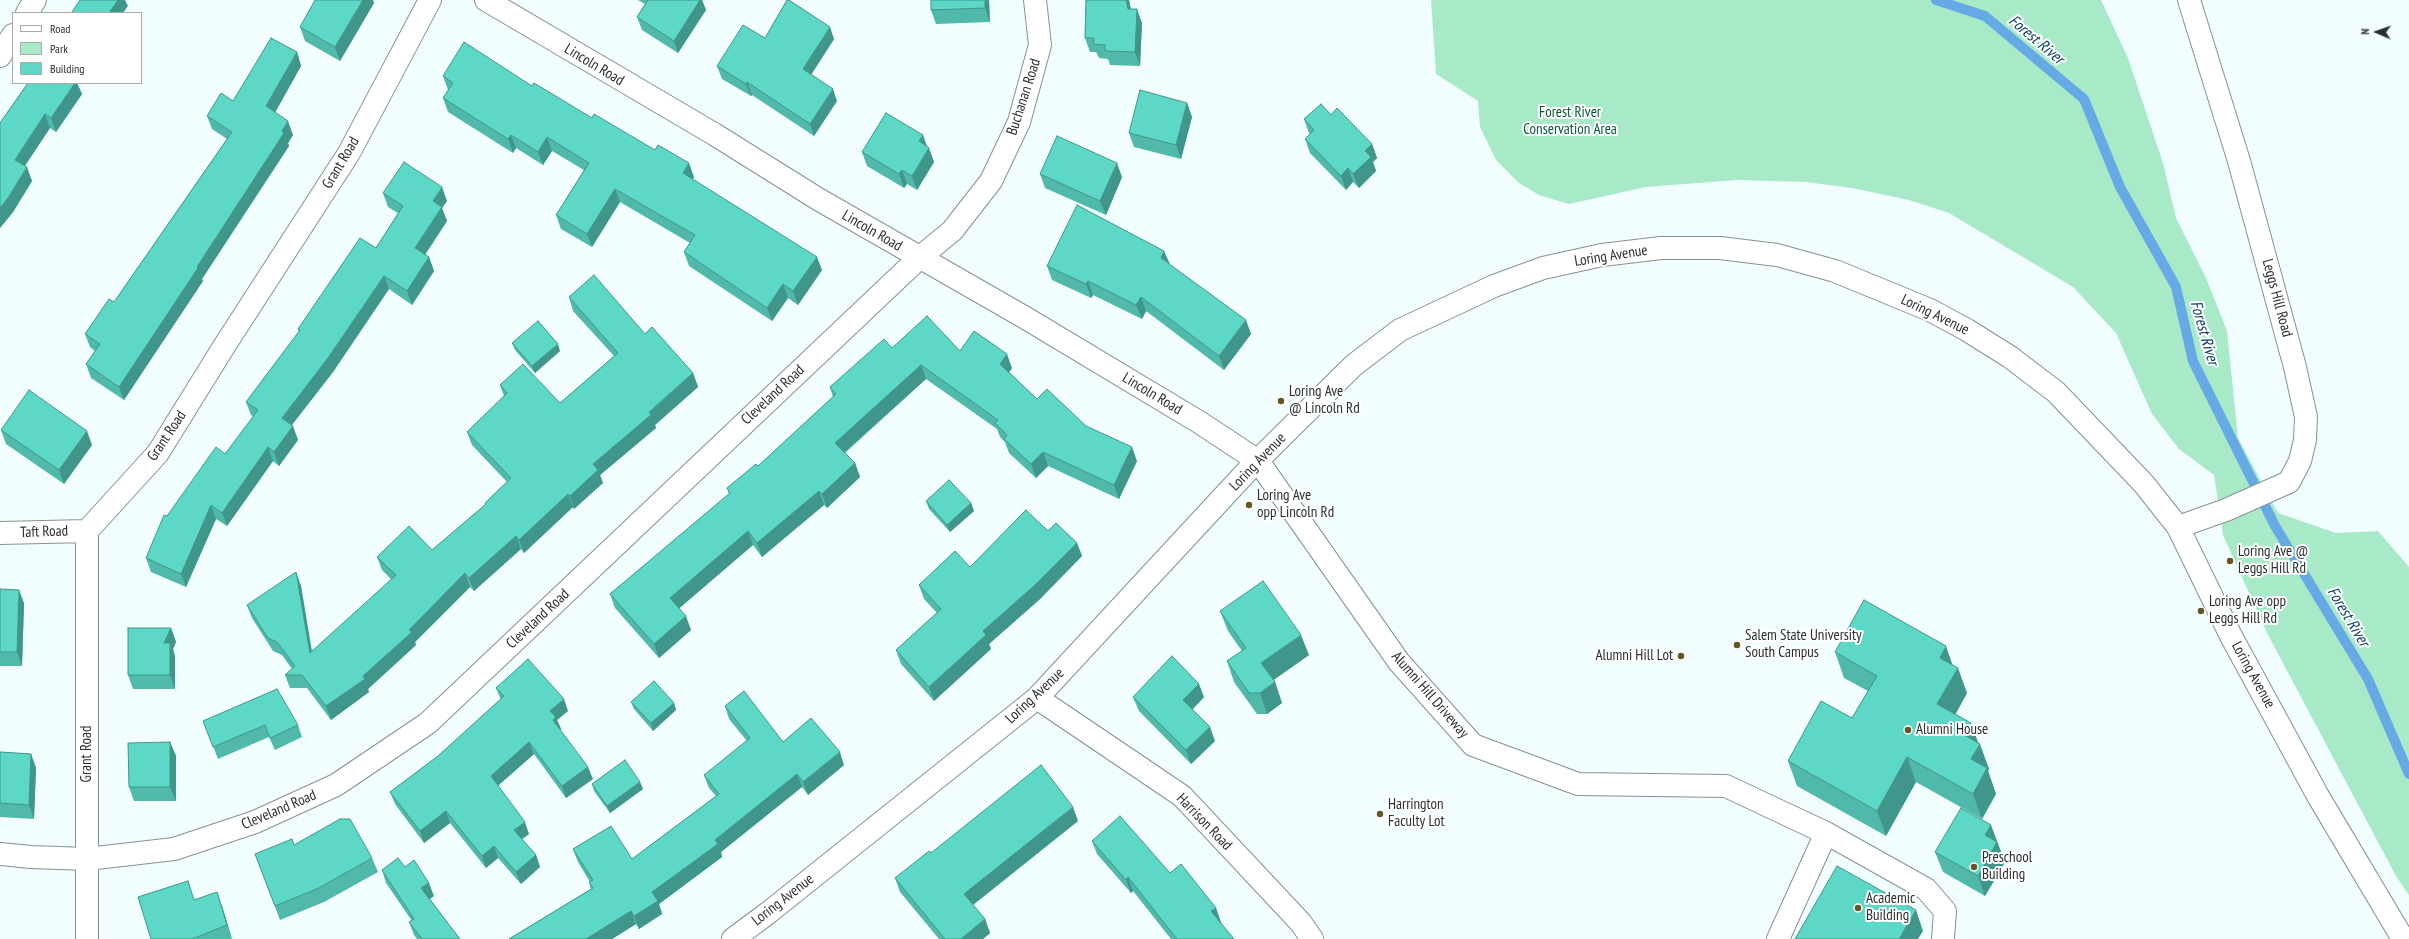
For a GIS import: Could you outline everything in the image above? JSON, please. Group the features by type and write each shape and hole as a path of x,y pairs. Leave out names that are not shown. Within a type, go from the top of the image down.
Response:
{"main road":[{"path":"28,12 35,0"},
{"name":"Grant Road","path":"87,939 87,531 158,453 223,348 349,153 430,0"},
{"name":"Lincoln Road","path":"486,0 918,258 1024,317 1179,410 1258,461"},
{"name":"Buchanan Road","path":"918,258 952,231 992,181 1019,122 1040,45 1035,0"},
{"name":"Leggs Hill Road","path":"2178,527 2226,510 2290,482 2300,461 2305,440 2306,417 2295,367 2240,161 2189,0"},
{"path":"0,56 12,37"},
{"name":"Loring Avenue","path":"732,939 768,913 1037,698 1258,461 1354,366 1400,330 1446,307 1494,286 1543,268 1602,255 1661,248 1720,248 1777,255 1835,271 1930,310 1967,330 2010,357 2056,392 2144,484 2178,527 2231,636 2318,796 2403,939"},
{"name":"Cleveland Road","path":"0,854 31,857 87,859 174,849 255,822 336,785 428,723 918,258"},
{"name":"Alumni Hill Driveway","path":"1258,461 1399,662 1473,745 1578,784 1726,786 1826,833 1926,889 1945,911 1943,939"},
{"name":"Taft Road","path":"0,534 87,531"},
{"name":"Harrison Road","path":"1037,698 1182,796 1302,924 1312,939"},
{"path":"1778,939 1826,833"}],"green space":[{"name":"Forest River Conservation Area","path":"1431,0 2101,0 2128,58 2163,163 2176,218 2206,278 2227,331 2238,438 2278,513 2336,533 2378,531 2409,567 2409,895 2396,876 2267,633 2223,535 2214,475 2179,449 2152,414 2116,333 2073,287 1949,213 1909,200 1852,188 1806,182 1737,180 1646,187 1569,204 1539,195 1519,183 1496,160 1480,127 1478,101 1436,74"}],"building":[{"path":"80,0 118,0 110,12 72,12"},
{"path":"315,0 363,0 335,47 300,27"},
{"path":"648,0 700,0 674,41 637,17"},
{"path":"787,0 830,27 803,69 833,89 810,124 747,82 746,84 717,66 743,25 765,38"},
{"path":"931,0 985,0 985,8 931,10"},
{"path":"1086,0 1126,0 1128,9 1137,9 1135,52 1105,51 1105,45 1093,44 1094,38 1085,38"},
{"path":"271,38 297,52 266,106 288,121 282,131 284,133 197,267 198,268 119,387 86,364 100,344 85,334 109,299 114,302 232,132 207,116 221,93 233,101"},
{"path":"464,42 532,86 534,83 592,118 594,114 655,150 658,145 689,163 683,173 817,257 793,291 783,284 767,308 684,252 695,235 615,189 587,234 556,215 589,163 547,137 538,152 511,135 508,139 443,98 453,83 443,76"},
{"path":"27,84 74,84 51,118 45,114 15,160 27,167 0,208 0,123"},
{"path":"1140,90 1187,103 1176,145 1129,133"},
{"path":"1321,104 1331,115 1337,108 1372,144 1365,151 1371,157 1353,174 1348,168 1341,176 1305,139 1314,130 1304,119"},
{"path":"886,113 923,135 919,141 929,148 912,176 902,170 899,174 862,152"},
{"path":"1057,136 1117,163 1100,201 1040,174"},
{"path":"404,162 442,187 433,201 442,207 415,248 429,257 407,291 384,276 328,358 282,418 293,426 274,452 268,447 222,513 211,505 181,574 146,558 164,515 167,516 216,447 225,454 258,410 246,402 300,330 298,329 360,238 376,248 403,206 383,193"},
{"path":"1077,205 1164,251 1161,258 1246,320 1219,356 1141,297 1136,305 1088,281 1086,284 1047,266"},
{"path":"594,275 645,334 652,327 693,373 649,412 651,415 593,464 598,470 570,496 568,494 519,540 516,536 469,578 465,573 409,630 412,632 363,676 365,679 326,706 302,675 285,675 295,666 277,642 268,638 247,605 296,572 310,653 396,575 377,557 409,526 432,550 486,504 485,503 511,478 467,432 507,393 500,385 523,364 560,403 618,353 569,297"},
{"path":"927,316 960,351 974,331 1007,354 1000,364 1037,399 1047,389 1086,426 1132,447 1114,485 1043,452 1031,464 1004,439 1007,435 995,423 998,420 921,365 835,443 855,463 822,494 819,491 757,543 748,531 670,598 686,616 654,644 610,594 730,493 727,488 756,464 758,466 836,394 830,387 884,339 892,348"},
{"path":"538,321 558,344 532,366 512,343"},
{"path":"29,390 87,431 59,470 1,430"},
{"path":"949,480 971,503 947,525 926,501"},
{"path":"1026,510 1048,531 1056,523 1077,543 1035,585 983,631 986,635 929,687 896,650 941,609 919,585 955,551 970,567"},
{"path":"1263,581 1301,635 1261,663 1275,682 1260,693 1249,693 1227,661 1246,648 1220,611"},
{"path":"0,589 19,590 17,652 0,652"},
{"name":"Alumni House","path":"1864,600 1946,646 1940,658 1958,668 1937,704 1971,723 1964,735 1980,744 1971,759 1987,768 1973,794 1907,757 1877,811 1788,761 1821,701 1852,718 1877,676 1835,652"},
{"path":"128,628 171,628 164,643 170,643 170,675 128,675"},
{"path":"1172,656 1199,684 1183,700 1210,727 1186,750 1133,697"},
{"path":"528,659 564,699 550,711 556,717 553,720 588,767 562,786 529,742 491,776 525,822 514,830 536,855 516,872 494,846 482,856 446,811 420,831 390,792 438,756 504,696 496,688"},
{"path":"654,681 674,703 651,723 631,702"},
{"path":"277,689 298,725 270,738 265,725 213,747 203,721"},
{"path":"744,691 783,742 811,718 840,752 803,782 797,774 715,840 718,844 652,892 658,901 634,916 631,911 586,939 509,939 593,888 589,882 593,880 573,849 611,826 632,859 719,794 704,775 750,738 725,706"},
{"path":"170,742 170,787 129,787 128,743"},
{"path":"0,752 31,754 29,805 0,803"},
{"path":"625,760 640,782 607,806 592,784"},
{"path":"1041,765 1073,807 964,894 985,919 961,939 945,939 895,878 929,851 931,853"},
{"path":"1961,808 1991,825 1985,835 1997,842 1978,876 1935,852"},
{"path":"1120,816 1170,873 1181,864 1216,908 1211,911 1234,939 1177,939 1128,877 1126,880 1092,841"},
{"path":"340,819 350,819 372,858 319,888 275,906 255,854 292,839 294,845"},
{"path":"398,858 405,867 414,860 429,883 421,888 460,939 422,939 409,922 414,919 382,870"},
{"path":"1837,866 1916,910 1899,939 1795,939"},
{"path":"188,881 194,900 217,892 227,925 192,939 151,939 138,897"}],"waterway":[{"name":"Forest River","path":"1936,0 1985,16 2084,99 2120,187 2176,287 2193,361 2275,526 2368,679 2409,774"}],"place":[{"name":"Loring Ave @ Lincoln Rd","path":"1281,401"},
{"name":"Loring Ave opp Lincoln Rd","path":"1249,505"},
{"name":"Loring Ave @ Leggs Hill Rd","path":"2230,561"},
{"name":"Loring Ave opp Leggs Hill Rd","path":"2201,611"},
{"name":"Salem State University South Campus","path":"1737,645"},
{"name":"Alumni Hill Lot","path":"1681,656"},
{"name":"Alumni House","path":"1908,730"},
{"name":"Harrington Faculty Lot","path":"1380,814"},
{"name":"Preschool Building","path":"1974,867"},
{"name":"Academic Building","path":"1858,908"}]}
